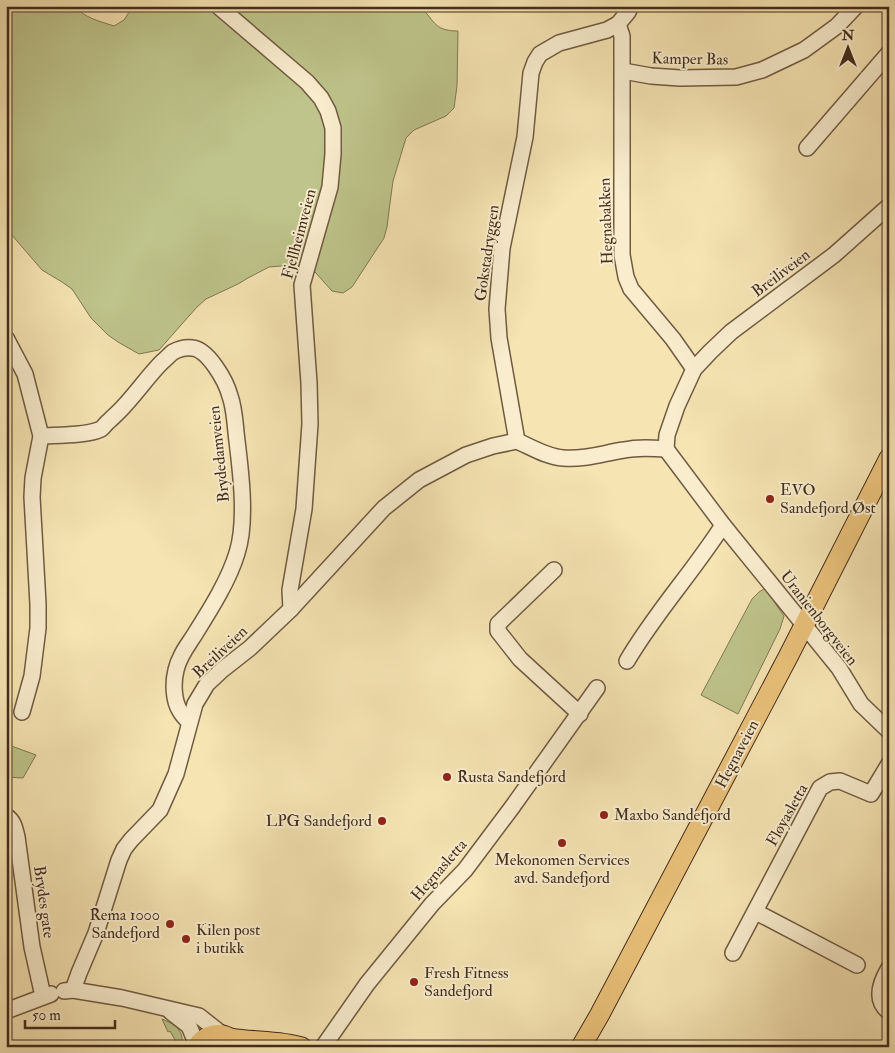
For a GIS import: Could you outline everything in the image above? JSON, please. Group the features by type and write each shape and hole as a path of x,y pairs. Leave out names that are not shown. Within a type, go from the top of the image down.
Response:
{"main road":[{"name":"Hegnaveien","path":"581,1047 804,626 889,458"},
{"path":"197,1046 206,1037 215,1034 230,1040 272,1042 302,1047"}],"street":[{"name":"Fjellheimveien","path":"218,6 307,82 321,98 328,111 333,128 330,187 302,285 310,424 304,509 290,590 291,609"},
{"path":"618,24 631,6"},
{"name":"Kamper Bas","path":"622,71 680,78 719,78 745,75 762,70 804,50 838,26 856,6"},
{"name":"Hegnabakken","path":"618,24 622,36 622,255 626,277 631,289 673,338 694,368"},
{"name":"Gokstadryggen","path":"517,441 499,338 497,308 502,248 525,137 531,72 540,54 560,43 606,30 618,24"},
{"path":"808,148 889,53"},
{"name":"Breiliveien","path":"694,368 731,332 834,255 889,206"},
{"path":"6,338 24,374 41,436 33,478 32,497 38,628 32,676 22,712"},
{"name":"Brydedamveien","path":"41,436 86,433 101,428 124,406 156,368 172,353 180,349 195,348 203,353 210,359 225,382 233,406 239,458 242,516 241,538 237,555 214,602 181,655 176,668 174,678 178,706 180,712 189,722"},
{"path":"517,441 547,455 563,458 582,458 644,447 666,448 667,435 677,406 694,368"},
{"name":"Breiliveien","path":"58,993 79,973 96,933 124,849 160,810 176,774 195,704 207,684 257,642 291,609 384,508 419,480 466,454 517,441"},
{"name":"Uranienborgveien","path":"666,448 723,525 838,668 861,704 889,731"},
{"path":"627,662 654,618 708,550 723,525"},
{"path":"554,570 498,624 498,631 520,659 580,714"},
{"name":"Hegnasletta","path":"323,1047 367,984 432,904 465,870 580,714 597,688"},
{"name":"Fløyasletta","path":"733,954 820,788 830,782 840,782 871,794 889,764"},
{"name":"Brydes gate","path":"6,816 14,823 17,838 32,947 58,993"},
{"path":"756,912 857,965"},
{"path":"889,968 880,985 879,997 884,1008 889,1012"},
{"path":"6,1011 58,993 122,998 199,1016 230,1040"},
{"path":"166,1008 189,1026 197,1046"}],"green space":[{"path":"6,6 73,6 88,16 114,26 124,20 133,6 419,6 438,27 458,31 457,86 454,108 446,116 414,130 406,138 393,181 384,238 352,287 343,293 332,291 315,272 305,266 269,267 206,299 159,350 139,354 108,335 91,318 72,289 42,270 11,234 6,232"},
{"path":"764,589 784,616 780,629 738,714 701,695 752,599"},
{"path":"6,744 36,755 23,778 6,777"},
{"path":"162,1019 178,1029 182,1036 182,1047 179,1047 170,1031 168,1032"}],"place":[{"name":"EVO Sandefjord Øst","path":"770,499"},
{"name":"Rusta Sandefjord","path":"447,777"},
{"name":"Maxbo Sandefjord","path":"604,815"},
{"name":"LPG Sandefjord","path":"382,821"},
{"name":"Mekonomen Services avd. Sandefjord","path":"562,843"},
{"name":"Rema 1000 Sandefjord","path":"170,924"},
{"name":"Kilen post i butikk","path":"186,939"},
{"name":"Fresh Fitness Sandefjord","path":"414,982"}]}
